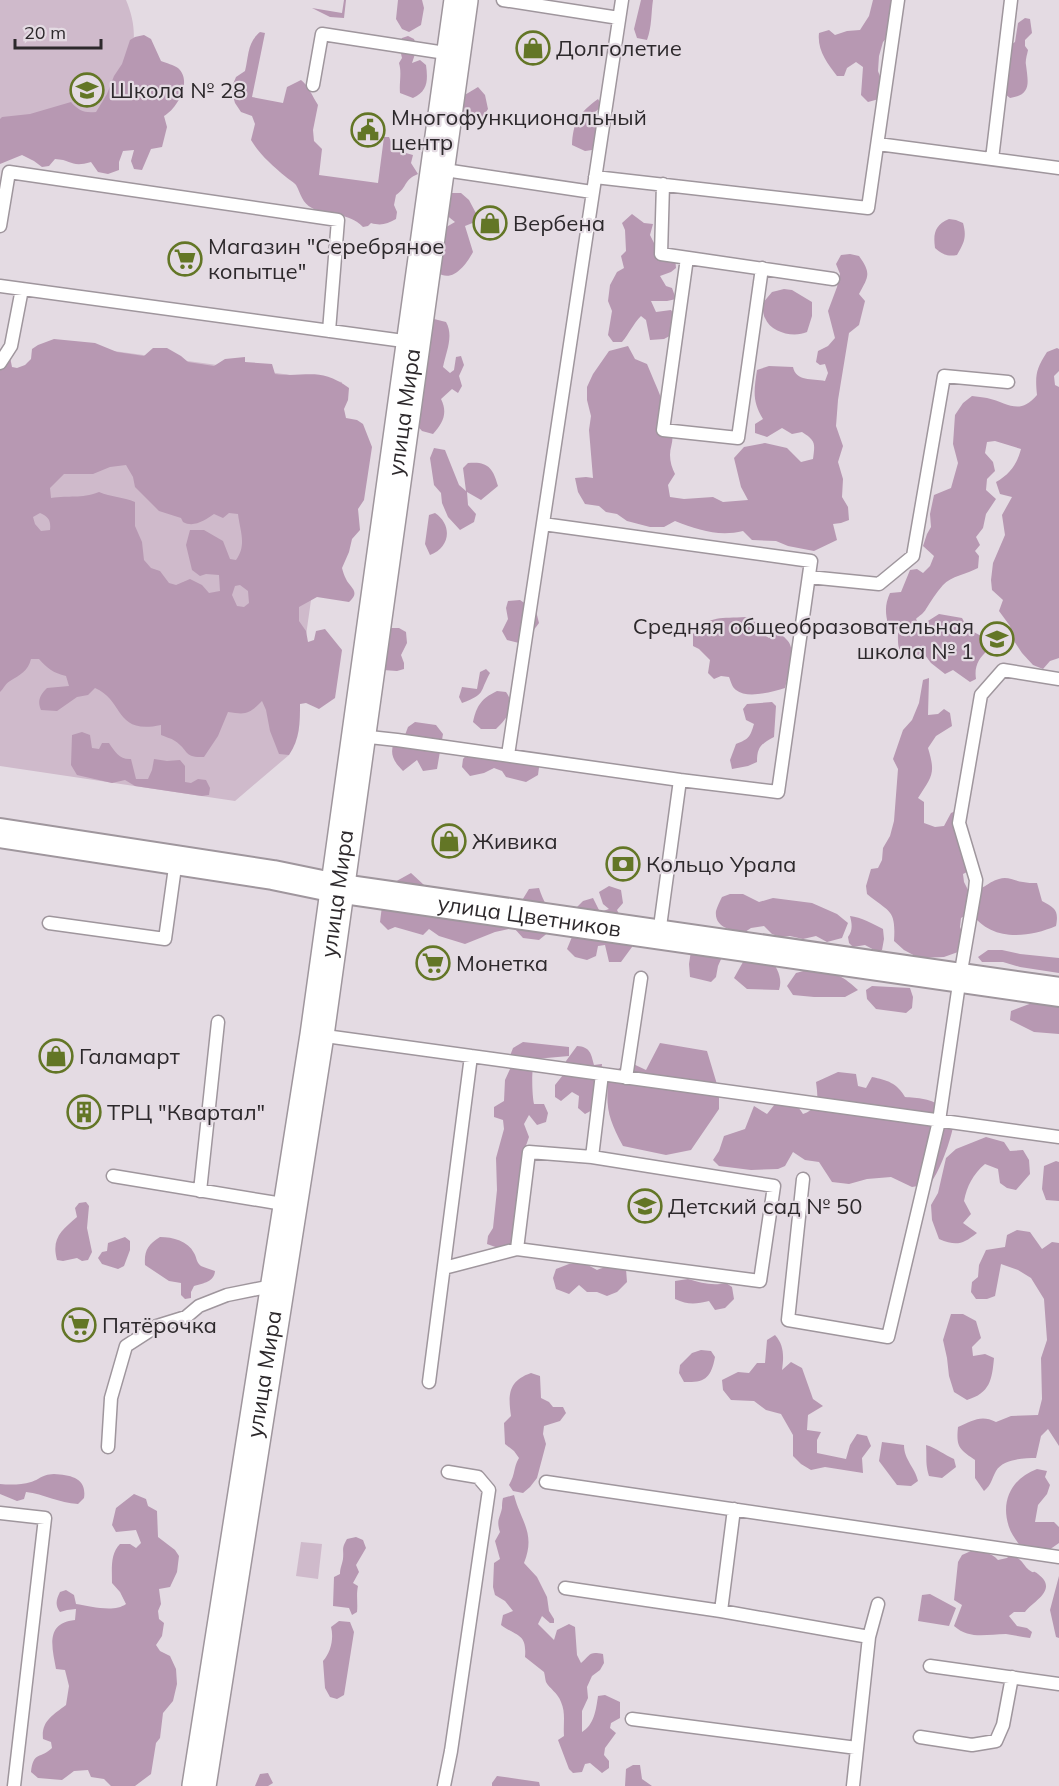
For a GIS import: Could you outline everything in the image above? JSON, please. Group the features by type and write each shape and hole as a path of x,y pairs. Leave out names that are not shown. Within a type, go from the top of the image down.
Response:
{"main road":[{"name":"улица Мира","path":"199,1786 317,1035 461,0"}],"street":[{"name":"улица Цветников","path":"0,833 273,875 336,888 1059,992"}],"lane":[{"path":"503,0 619,18"},
{"path":"508,756 622,0"},
{"path":"595,177 868,208 898,0"},
{"path":"992,159 1011,0"},
{"path":"313,85 322,34 453,54"},
{"path":"878,144 1059,168"},
{"path":"437,169 592,192"},
{"path":"0,225 9,172 338,220 329,331"},
{"path":"663,184 661,254 833,279"},
{"path":"687,258 663,430 738,438 762,268"},
{"path":"0,286 412,342"},
{"path":"0,363 11,346 22,289"},
{"path":"809,577 879,584 913,556 944,376 1008,382"},
{"path":"358,736 778,792 811,561 543,524"},
{"path":"803,1179 788,1320 888,1336 939,1121 976,880 960,823 981,695 1003,670 1059,679"},
{"path":"659,934 680,780"},
{"path":"49,923 165,939 176,860"},
{"path":"626,1078 641,978"},
{"path":"200,1191 218,1022"},
{"path":"317,1035 1059,1137"},
{"path":"429,1382 471,1056"},
{"path":"592,1157 602,1074"},
{"path":"444,1268 517,1249 760,1281 774,1186 592,1157 529,1152 517,1249"},
{"path":"113,1176 290,1206"},
{"path":"108,1447 111,1398 126,1346 157,1326 186,1317 199,1306 227,1295 278,1285"},
{"path":"444,1786 489,1490 478,1477 448,1472"},
{"path":"546,1482 1059,1557"},
{"path":"721,1611 734,1509"},
{"path":"0,1513 45,1518 14,1786"},
{"path":"565,1588 721,1611 868,1637"},
{"path":"853,1786 868,1637 878,1604"},
{"path":"930,1666 1059,1684"},
{"path":"920,1737 972,1745 996,1741 1003,1725 1012,1677"},
{"path":"632,1719 857,1748"}],"shaded area":[{"name":"Школа № 28","path":"0,0 126,0 132,18 133,48 123,75 97,118 0,124"},
{"path":"344,0 346,0 344,18 330,17 312,8 342,13"},
{"path":"398,0 422,0 424,8 421,25 409,32 402,29 396,19"},
{"path":"641,0 653,0 647,40 637,38 634,29"},
{"path":"873,0 891,0 894,11 894,29 883,42 879,56 878,71 882,82 879,99 868,102 861,95 863,67 856,62 847,68 844,76 837,76 821,51 819,33 829,30 835,35 860,30 869,16"},
{"path":"1025,18 1030,19 1032,33 1025,40 1028,50 1027,87 1022,94 1010,98 1005,94 1009,46 1015,42 1018,23"},
{"path":"260,32 265,33 252,97 283,103 287,87 301,80 306,85 318,105 313,130 314,141 322,149 319,175 378,183 384,137 389,137 395,150 413,155 411,163 418,174 410,179 396,195 394,205 397,212 396,219 384,224 371,223 363,227 351,219 312,208 304,201 295,184 262,155 251,140 255,124 252,116 241,112 235,103 231,89 236,77 245,71 249,50"},
{"path":"144,35 151,39 161,61 178,68 184,80 184,87 174,107 164,116 167,127 162,147 151,149 142,170 134,169 131,161 134,150 123,151 119,170 108,174 98,172 91,162 76,164 55,159 49,166 42,167 22,155 0,164 0,119 2,117 30,114 71,102 82,111 96,112 122,64 130,40"},
{"path":"408,36 414,39 417,48 412,63 420,60 426,65 427,70 427,80 422,92 413,98 400,93 399,63 402,58 399,45 402,38"},
{"path":"478,87 485,95 488,109 480,121 466,120 459,108 463,96"},
{"path":"598,99 602,106 595,112 598,120 599,149 585,151 572,145 574,130 578,119"},
{"path":"451,193 461,193 469,200 478,217 475,222 465,226 473,252 458,271 448,276 437,272 436,233 455,222 445,214 444,198"},
{"path":"632,214 644,223 653,224 650,235 655,245 675,256 676,268 660,276 666,286 672,288 676,299 651,301 656,312 671,310 678,320 677,332 664,339 650,340 646,320 641,316 622,342 613,342 608,335 612,311 608,301 610,285 617,272 624,268 621,256 626,251 625,230 622,223"},
{"path":"949,219 963,223 965,232 957,255 950,256 935,248 934,238 936,230"},
{"path":"841,255 859,256 866,267 867,275 859,294 865,301 859,325 849,333 838,400 836,426 843,446 838,462 843,479 842,497 848,507 849,520 833,524 837,540 814,551 776,541 752,540 743,531 709,532 675,521 664,527 650,527 627,521 617,514 606,512 599,506 585,504 578,492 575,478 593,478 589,430 591,416 587,387 609,351 628,346 635,359 647,364 670,423 673,438 670,458 675,474 668,485 670,497 684,499 713,497 723,502 748,500 741,487 734,458 744,447 765,443 787,448 801,462 813,459 814,443 802,432 792,434 782,428 767,437 755,433 755,424 763,419 755,396 757,370 769,366 793,367 797,375 801,377 825,381 828,373 825,364 820,365 816,362 818,351 828,346 835,338 828,311 840,274 836,264"},
{"path":"792,290 812,302 812,316 807,332 790,334 777,331 765,318 762,304 772,292"},
{"path":"434,319 446,322 448,327 449,344 443,367 450,373 454,370 456,357 461,356 464,365 459,376 462,386 458,393 452,389 441,399 444,409 443,418 433,434 422,431 414,422 428,324"},
{"path":"54,339 95,343 117,352 144,356 153,348 167,348 188,362 214,366 225,359 245,357 245,362 272,364 275,374 321,375 349,388 348,400 344,409 346,418 363,424 372,447 364,500 358,509 360,530 352,539 342,568 354,590 354,595 349,602 317,597 299,607 299,621 306,631 308,642 314,640 316,631 325,629 342,650 335,698 319,709 306,703 300,704 297,737 289,755 279,754 262,701 247,712 228,712 218,736 204,757 197,757 189,755 175,741 161,735 161,725 146,727 127,721 105,694 95,688 88,695 77,697 57,711 41,710 40,698 47,688 69,686 66,676 51,670 39,659 31,659 26,670 9,682 0,692 0,354 10,357 12,367 17,368 25,365 31,359 32,349","holes":["126,465 133,477 135,487 159,511 181,518 187,524 199,522 214,514 223,518 229,513 238,514 242,543 236,560 230,559 223,541 204,530 190,530 186,545 192,570 200,576 219,575 220,591 209,593 202,585 190,579 176,585 169,583 160,571 151,568 144,560 142,542 135,526 135,502 99,492 51,498 50,488 64,474 93,474 110,467","40,513 49,520 50,530 41,531 35,524 33,517","240,585 248,591 249,603 244,607 237,606 232,595 235,586"]},
{"path":"47,342 342,382 289,755 235,801 0,766 0,415"},
{"path":"1059,349 1059,371 1054,376 1055,385 1059,387 1059,658 1050,661 1043,669 1033,665 1012,638 1010,626 999,611 1003,600 992,590 993,563 1005,535 1002,515 1012,497 1000,494 996,482 1012,468 1021,449 995,441 987,442 985,453 993,462 995,471 987,479 986,490 996,499 986,514 983,528 976,537 980,545 975,551 979,556 978,568 946,582 924,612 916,619 920,626 939,614 962,618 968,629 985,638 988,650 978,663 976,679 970,682 953,670 945,674 931,663 922,651 915,659 904,655 898,645 898,630 888,624 887,601 890,593 901,592 910,570 917,569 923,573 930,566 934,556 923,546 931,527 930,514 934,495 951,488 958,463 953,444 955,415 963,403 972,396 1014,406 1025,405 1037,395 1037,372 1043,358 1047,352"},
{"path":"434,448 445,450 459,485 466,491 463,468 468,463 480,463 489,467 498,486 481,500 467,492 468,505 476,514 474,522 460,530 448,517 442,503 441,493 434,485 430,458"},
{"path":"435,513 445,524 447,536 442,547 430,555 425,544 429,515"},
{"path":"520,600 536,611 539,623 519,643 507,640 502,631 508,619 506,608 508,601"},
{"path":"746,617 755,622 761,633 769,638 777,633 790,643 792,655 785,688 760,694 741,693 736,690 729,677 721,676 714,679 708,673 710,660 693,646 693,634 711,620"},
{"path":"388,628 399,628 406,632 407,643 401,655 404,669 383,670"},
{"path":"486,669 490,673 479,695 462,703 459,697 462,687 477,689 480,672"},
{"path":"929,678 928,715 938,714 944,709 950,713 952,726 936,736 928,748 932,764 931,774 918,798 924,802 924,823 935,827 944,826 951,813 962,808 969,871 963,874 968,890 982,888 1002,878 1037,883 1042,901 1055,910 1057,921 1056,926 1045,930 1010,935 988,929 971,912 961,918 960,927 966,942 958,952 944,957 919,958 904,950 894,941 894,923 890,913 867,894 866,886 871,869 878,868 882,860 883,848 890,836 894,821 898,769 893,759 903,730 912,720 919,703 923,680"},
{"path":"497,691 506,692 509,697 511,707 509,712 496,729 481,729 473,722 476,711 483,700"},
{"path":"772,702 776,706 774,737 761,746 757,762 732,769 730,760 736,744 748,737 754,724 746,720 743,709 747,704"},
{"path":"415,722 436,725 443,734 437,769 423,771 417,760 403,771 393,758 392,749 398,734 405,735 408,727"},
{"path":"82,732 90,735 92,748 99,749 102,743 109,743 121,757 131,759 136,779 148,779 154,759 180,760 185,766 185,782 206,780 210,788 209,795 202,796 135,786 125,780 112,783 77,775 71,765 72,735"},
{"path":"509,748 536,753 540,760 538,775 526,782 506,777 502,771 494,768 470,776 462,767 463,759 471,750 497,754"},
{"path":"411,873 424,885 454,890 464,899 521,902 529,889 539,888 555,927 539,940 523,938 514,928 495,932 465,944 439,936 429,929 423,935 395,927 388,930 380,922 382,906 393,883"},
{"path":"609,886 621,890 623,903 617,910 621,918 635,931 632,947 621,962 609,962 605,945 598,946 596,956 587,960 575,957 567,949 574,932 574,910 583,901 593,898 600,912 609,909 603,904 599,892"},
{"path":"730,894 743,894 759,902 773,898 812,903 837,914 848,923 842,938 827,942 816,936 803,939 790,936 781,937 772,934 764,926 751,928 745,932 735,931 725,928 716,917 716,909 722,897"},
{"path":"850,916 863,919 883,929 882,950 878,952 865,945 853,947 849,943 848,937 852,927"},
{"path":"988,950 1059,958 1059,973 1003,962 982,962 978,957"},
{"path":"691,951 722,957 716,977 711,982 690,977"},
{"path":"770,958 780,977 779,990 747,989 734,978 743,962"},
{"path":"807,970 835,974 858,990 845,997 793,995 787,986 796,973"},
{"path":"872,986 910,988 913,997 912,1008 906,1013 876,1009 867,999 866,990"},
{"path":"1040,1000 1051,1000 1059,1006 1059,1034 1034,1032 1010,1020 1011,1011"},
{"path":"523,1042 569,1047 569,1056 535,1059 532,1074 534,1104 544,1104 548,1113 546,1122 537,1125 529,1115 524,1124 529,1137 522,1157 511,1244 501,1249 487,1244 488,1236 493,1228 497,1190 496,1158 504,1129 503,1120 494,1117 494,1107 504,1101 505,1080 510,1069 508,1061 513,1048"},
{"path":"660,1043 707,1051 719,1091 719,1109 691,1150 666,1155 623,1146 611,1120 607,1096 609,1075 629,1062 646,1070"},
{"path":"577,1046 589,1051 594,1065 602,1064 598,1107 585,1114 578,1108 579,1096 572,1092 561,1101 555,1097 555,1085 567,1070 566,1061"},
{"path":"838,1072 856,1074 858,1086 866,1088 872,1077 887,1081 899,1088 905,1097 934,1102 954,1123 945,1155 930,1184 912,1187 891,1177 867,1179 849,1184 832,1182 819,1162 805,1160 793,1152 785,1166 778,1169 751,1170 719,1166 713,1160 724,1136 745,1129 754,1106 767,1114 779,1099 793,1103 803,1114 809,1112 817,1102 816,1082"},
{"path":"986,1137 1004,1142 1010,1151 1023,1150 1029,1160 1030,1174 1016,1190 1007,1188 1000,1183 998,1169 985,1164 971,1181 964,1201 971,1214 963,1223 977,1233 959,1243 939,1239 932,1220 931,1205 938,1193 946,1158 956,1149"},
{"path":"1059,1162 1059,1201 1046,1200 1042,1189 1044,1166"},
{"path":"86,1202 89,1206 87,1228 92,1252 88,1260 82,1261 77,1258 57,1260 55,1246 59,1235 77,1217 75,1208 79,1203"},
{"path":"1017,1230 1030,1232 1042,1249 1052,1242 1059,1243 1059,1446 1048,1429 1041,1436 1036,1458 1014,1460 999,1467 984,1491 975,1478 975,1460 962,1450 958,1443 958,1427 981,1418 996,1422 1011,1416 1038,1415 1042,1399 1041,1358 1047,1340 1044,1299 1031,1278 1001,1264 995,1296 976,1299 971,1292 972,1282 978,1277 979,1265 986,1250 1005,1247 1007,1235"},
{"path":"125,1237 130,1241 130,1250 124,1266 118,1269 102,1264 98,1258 102,1252 107,1251 108,1243"},
{"path":"160,1237 184,1243 191,1249 201,1266 215,1271 211,1280 194,1286 191,1298 185,1299 181,1295 181,1283 169,1281 145,1265 148,1248"},
{"path":"584,1263 597,1270 611,1267 626,1269 627,1282 617,1292 607,1296 597,1292 587,1292 579,1285 569,1294 556,1289 553,1278 556,1269 569,1264"},
{"path":"688,1279 702,1283 726,1283 732,1287 734,1299 725,1308 715,1310 709,1301 692,1303 675,1299 675,1281"},
{"path":"951,1314 963,1314 976,1321 981,1338 972,1347 973,1356 985,1354 994,1358 988,1385 981,1394 967,1400 954,1392 949,1376 943,1340"},
{"path":"775,1335 783,1351 782,1370 791,1362 802,1368 813,1399 823,1406 808,1415 807,1430 821,1432 817,1440 817,1453 846,1459 850,1445 857,1434 867,1436 871,1446 862,1458 863,1473 825,1467 811,1470 793,1456 793,1435 781,1414 766,1410 754,1401 731,1400 723,1390 722,1380 738,1372 749,1373 757,1363 765,1363 767,1340"},
{"path":"701,1350 711,1351 715,1357 709,1374 702,1380 684,1382 679,1373 680,1365 692,1353"},
{"path":"531,1373 540,1376 541,1398 553,1407 563,1407 566,1413 560,1421 544,1426 543,1434 546,1444 537,1478 523,1493 513,1491 509,1485 519,1458 505,1444 504,1423 511,1416 511,1390 518,1380"},
{"path":"882,1442 904,1445 918,1481 911,1486 897,1485 879,1461"},
{"path":"926,1445 954,1459 956,1467 942,1478 929,1476"},
{"path":"1037,1469 1047,1471 1045,1477 1050,1485 1047,1494 1038,1505 1035,1522 1054,1522 1059,1527 1059,1543 1049,1550 1021,1547 1011,1532 1007,1517 1007,1500 1015,1484"},
{"path":"54,1474 66,1475 80,1482 83,1486 84,1498 78,1504 26,1492 24,1499 17,1501 0,1494 0,1484 23,1484"},
{"path":"134,1494 146,1499 148,1506 157,1511 158,1537 179,1556 177,1572 170,1587 159,1589 161,1604 158,1611 159,1619 164,1623 162,1636 156,1645 160,1651 170,1656 176,1669 177,1684 173,1701 163,1713 160,1738 156,1743 151,1774 135,1786 111,1786 104,1779 91,1777 88,1770 74,1771 62,1780 38,1778 31,1772 32,1765 38,1756 52,1748 51,1742 43,1739 44,1728 49,1719 66,1705 69,1686 65,1670 56,1669 52,1645 55,1631 59,1626 75,1620 76,1609 60,1612 57,1605 60,1592 66,1590 74,1595 76,1604 115,1608 126,1604 112,1583 113,1557 120,1544 130,1544 136,1548 141,1543 136,1530 116,1532 112,1525 116,1508"},
{"path":"514,1495 528,1535 524,1563 537,1577 554,1619 554,1623 550,1623 542,1616 538,1624 554,1640 557,1630 569,1624 575,1627 577,1655 581,1663 592,1653 603,1654 604,1663 600,1670 592,1676 587,1687 588,1698 582,1711 582,1732 592,1721 598,1696 605,1695 620,1702 620,1718 611,1723 610,1728 616,1733 605,1748 604,1755 609,1761 609,1768 602,1773 590,1763 585,1764 582,1772 573,1773 569,1769 558,1740 564,1736 563,1710 560,1699 546,1682 544,1672 525,1657 523,1639 501,1625 503,1615 513,1611 505,1601 495,1595 494,1563 500,1559 495,1541 500,1532 498,1522 503,1498"},
{"path":"356,1537 363,1540 366,1548 356,1565 359,1572 353,1583 358,1586 357,1612 352,1615 349,1608 333,1606 334,1577 340,1574 345,1542 347,1539"},
{"path":"301,1542 322,1544 318,1579 296,1576"},
{"path":"971,1551 986,1552 998,1560 1007,1558 1011,1554 1044,1580 1046,1585 1042,1595 1025,1612 1014,1612 1009,1616 1017,1626 1027,1628 1032,1632 1030,1638 1006,1634 972,1635 954,1626 962,1605 954,1600 958,1562 962,1555"},
{"path":"1059,1576 1059,1638 1056,1637 1050,1610"},
{"path":"930,1594 956,1608 949,1626 918,1621 922,1595"},
{"path":"339,1621 350,1622 354,1632 344,1695 337,1699 330,1697 325,1688 323,1661 331,1645 331,1627"},
{"path":"633,1765 640,1765 642,1779 652,1786 625,1786 626,1769"},
{"path":"268,1773 273,1783 268,1786 255,1786 260,1774"},
{"path":"497,1776 539,1782 540,1786 492,1786"}],"place":[{"name":"Долголетие","path":"533,48"},
{"name":"Школа № 28","path":"87,90"},
{"name":"Многофункциональный центр","path":"368,130"},
{"name":"Вербена","path":"490,223"},
{"name":"Магазин \"Серебряное копытце\"","path":"185,259"},
{"name":"Средняя общеобразовательная школа № 1","path":"997,639"},
{"name":"Живика","path":"449,841"},
{"name":"Кольцо Урала","path":"623,864"},
{"name":"Монетка","path":"433,963"},
{"name":"Галамарт","path":"56,1056"},
{"name":"ТРЦ \"Квартал\"","path":"84,1112"},
{"name":"Детский сад № 50","path":"645,1206"},
{"name":"Пятёрочка","path":"79,1325"}]}
